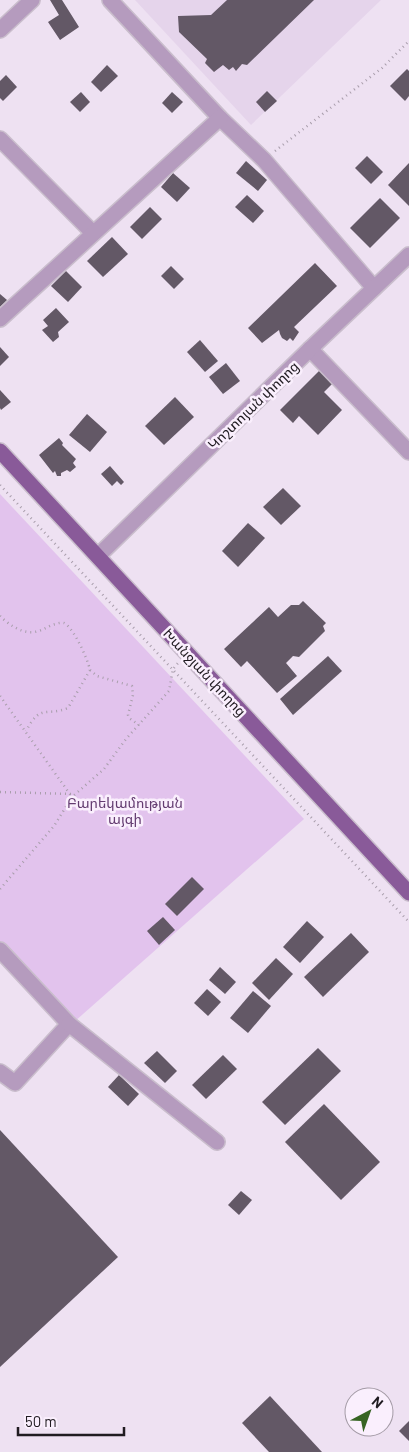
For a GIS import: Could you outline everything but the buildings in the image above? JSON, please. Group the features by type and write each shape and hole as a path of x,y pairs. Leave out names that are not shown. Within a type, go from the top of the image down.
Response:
{"main road":[{"name":"Խանջյան փողոց","path":"0,451 409,893"}],"street":[{"path":"0,30 32,0"},
{"path":"110,0 220,118 264,160 374,288"},
{"path":"0,319 220,118"},
{"path":"0,139 93,233"},
{"name":"Կոշտոյան փողոց","path":"98,556 409,255"},
{"path":"310,349 409,452"},
{"path":"0,950 69,1024 217,1142"},
{"path":"0,1072 15,1083 69,1024"}],"path":[{"path":"264,160 382,68 409,41"},
{"path":"0,485 409,922"},
{"path":"0,616 18,629 31,633 63,623 74,636 90,670 97,676 132,686 133,695 128,715 129,718 139,725"},
{"path":"0,889 54,826 72,795 104,769 126,739 169,691 173,669 187,652"},
{"path":"26,731 33,718 40,713 68,708 90,670"},
{"path":"0,696 72,795"},
{"path":"0,792 72,795"}],"shaded area":[{"path":"135,0 381,0 251,125"}],"green space":[{"name":"Բարեկամության այգի","path":"0,494 304,819 74,1022 0,942"}]}
